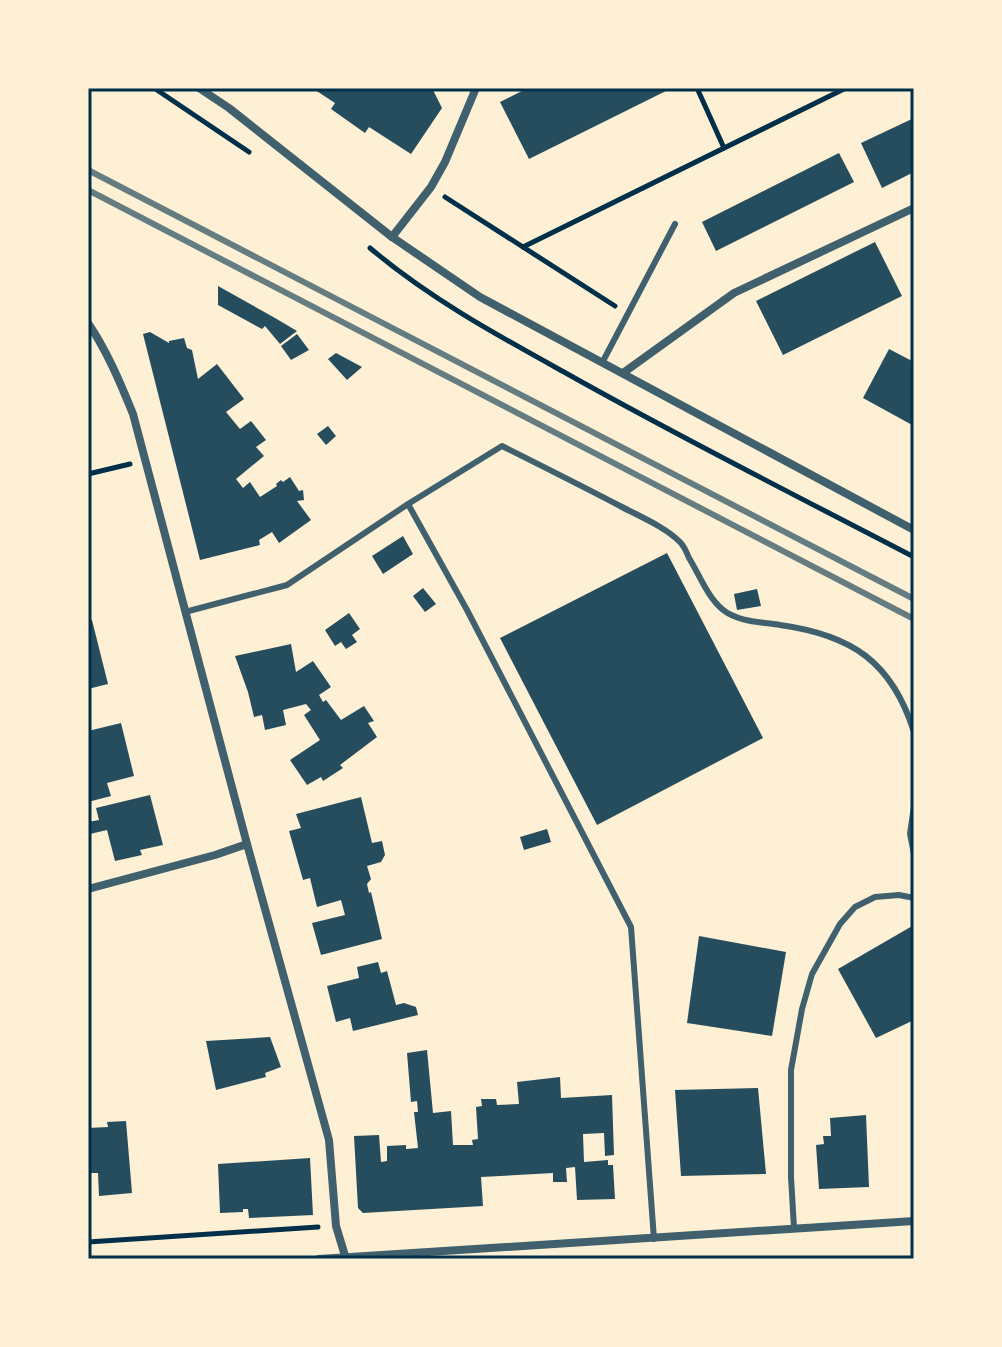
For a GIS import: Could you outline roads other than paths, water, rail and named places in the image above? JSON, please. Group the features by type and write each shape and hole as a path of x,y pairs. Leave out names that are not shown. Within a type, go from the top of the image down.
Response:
{"street":[{"path":"199,88 229,108 392,237 480,297 914,530"},
{"path":"392,237 431,187 445,162 476,88"},
{"path":"623,373 734,293 914,208"},
{"path":"88,323 117,373 133,414 329,1140 336,1226 346,1258"},
{"path":"88,889 247,844"},
{"path":"319,1259 914,1221"}],"lane":[{"path":"602,363 675,224"},
{"path":"185,612 287,585 502,446 655,525 681,543 711,596 723,610 739,618 800,627 837,639 865,653 897,690 914,732"},
{"path":"408,504 467,610 631,927 654,1239"},
{"path":"914,806 910,834 914,854"},
{"path":"794,1228 791,1070 812,974 840,924 855,907 875,897 899,895 914,898"}],"railway":[{"path":"88,170 914,599"},
{"path":"88,190 914,619"}]}
